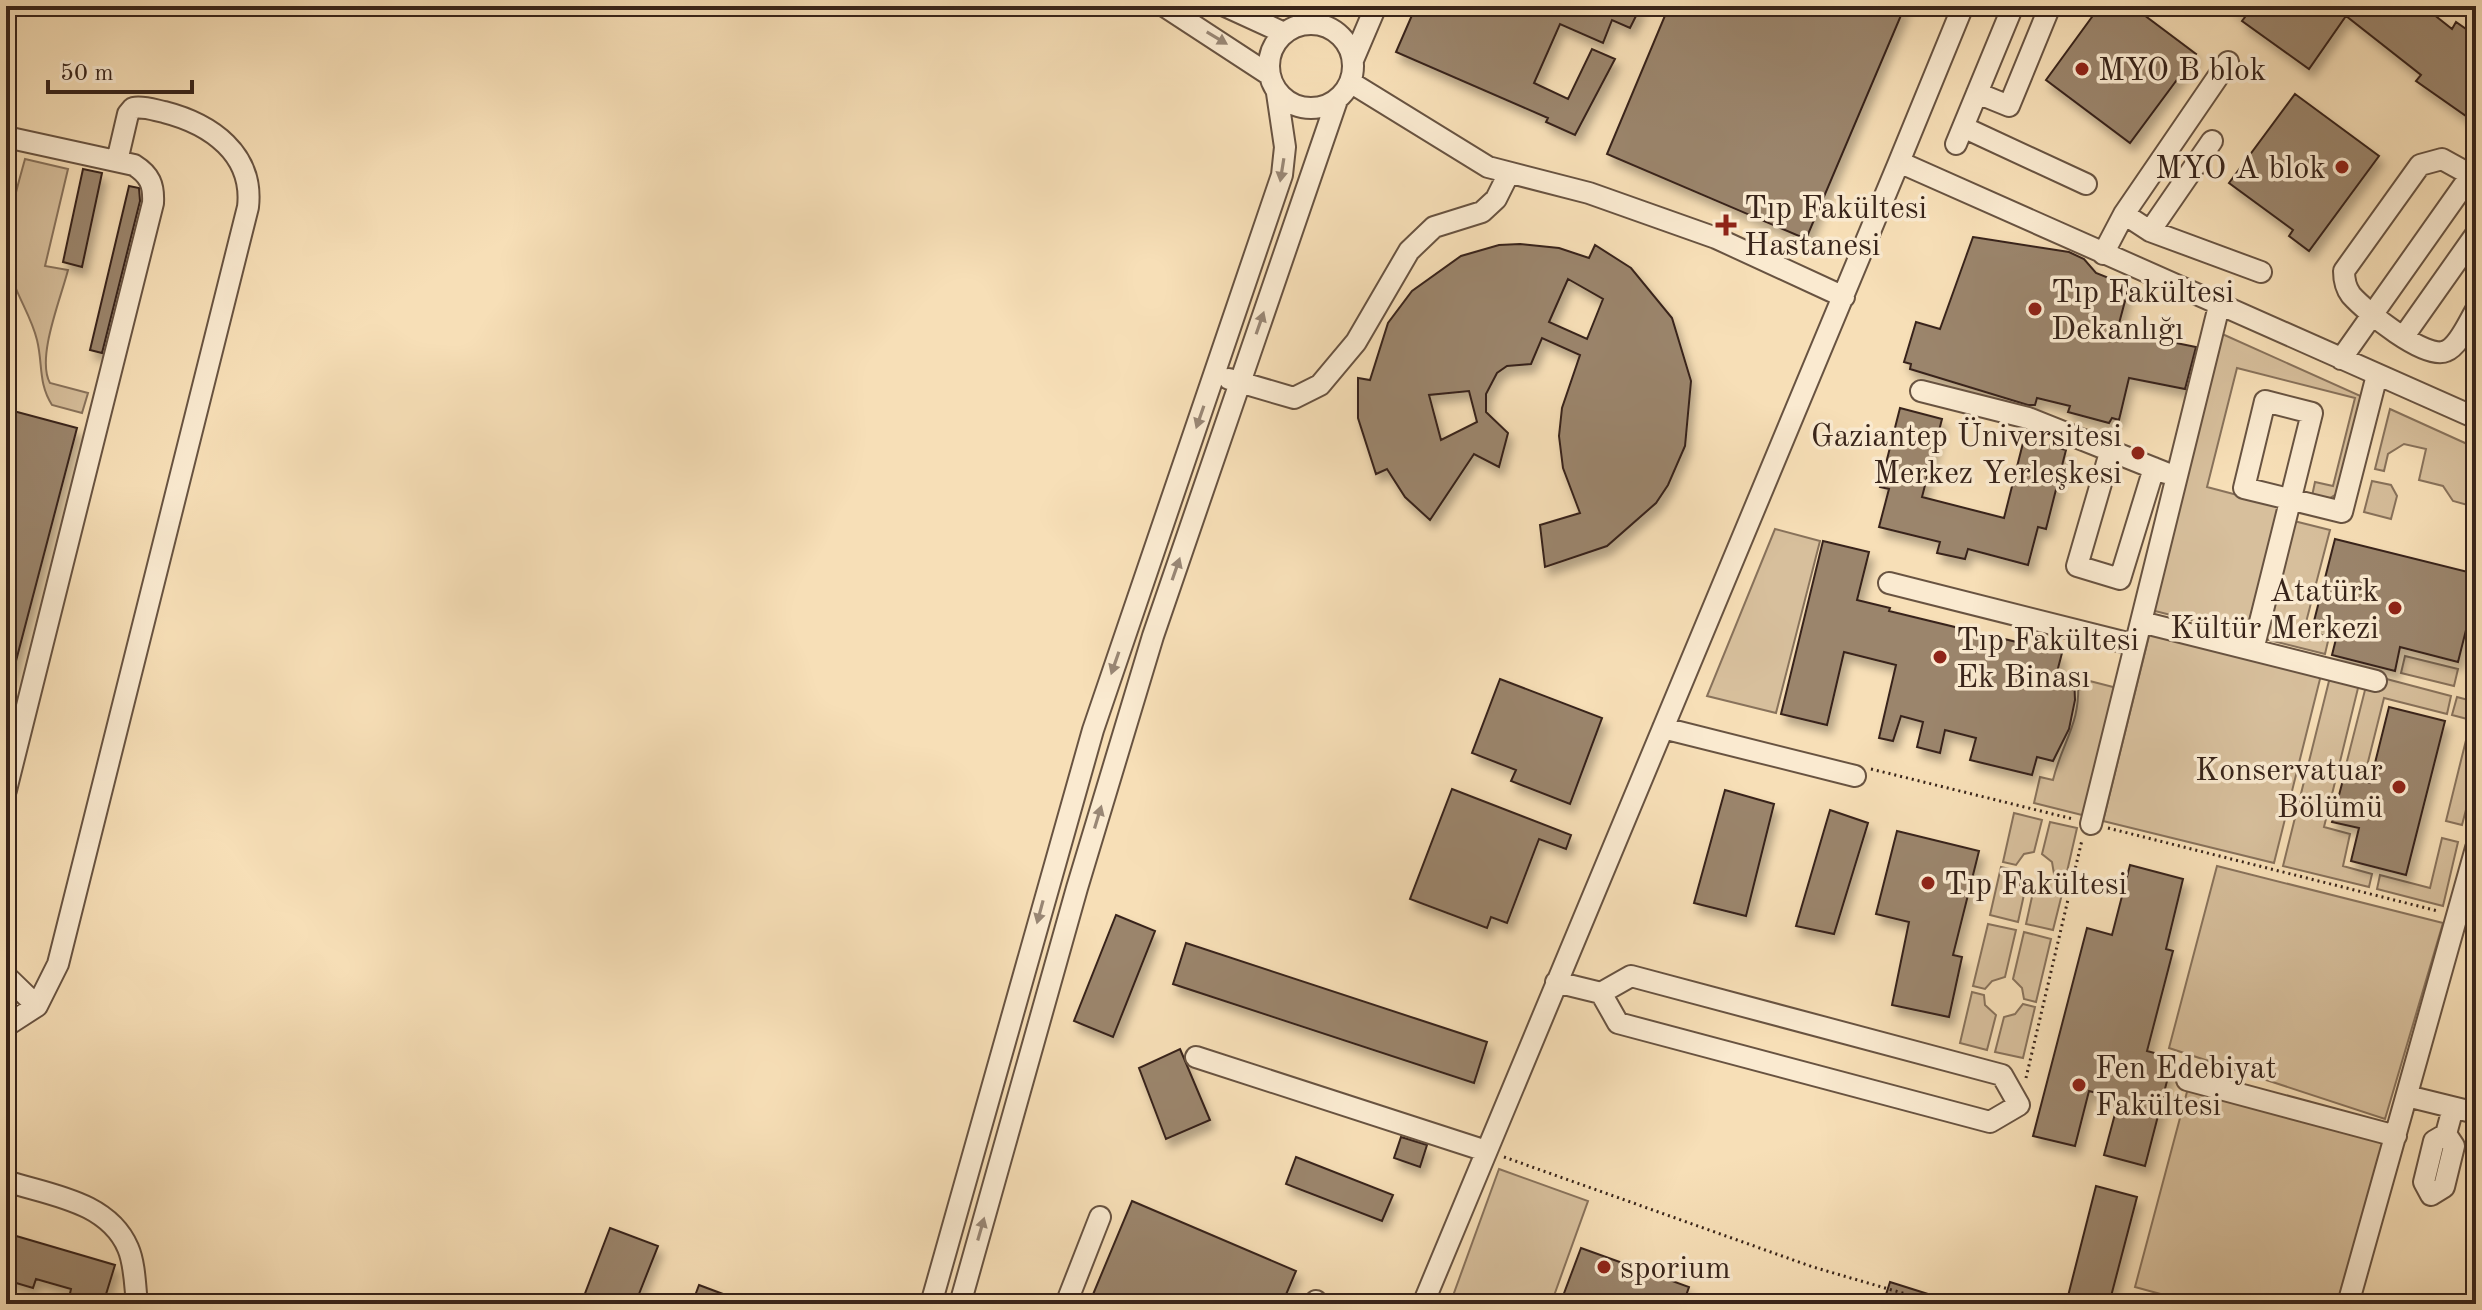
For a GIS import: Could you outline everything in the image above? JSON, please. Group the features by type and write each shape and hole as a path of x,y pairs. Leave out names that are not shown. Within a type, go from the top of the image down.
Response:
{"street":[{"path":"931,1304 1093,730 1282,175 1285,147 1277,93 1268,74 1164,6"},
{"path":"1225,6 1289,30 1315,24 1336,32 1350,49 1353,60"},
{"path":"1268,74 1271,51 1314,6"},
{"path":"960,1304 1077,888 1153,636 1337,100 1350,82 1353,60 1376,6"},
{"path":"1423,1304 1963,6"},
{"path":"2013,6 1959,136 2086,184"},
{"path":"1977,93 2009,106 2050,6"},
{"path":"2103,254 2124,214 2228,62"},
{"path":"1350,82 1488,167 1589,193 1716,238 1844,297"},
{"path":"1277,93 1295,106 1306,109 1317,109 1337,100"},
{"path":"6,1026 37,1006 58,964 250,192 241,161 219,137 195,121 142,107 133,108 128,114 117,161"},
{"path":"6,137 117,161 144,171 151,180 153,203 6,790"},
{"path":"2150,231 2212,141"},
{"path":"2341,359 2373,315 2474,171 2442,159 2420,165 2344,271 2349,293 2373,315 2428,352 2445,352 2476,310"},
{"path":"1899,162 2476,418"},
{"path":"1215,373 1294,398 1320,385 1356,342 1409,251 1434,227 1482,212 1496,199 1509,173"},
{"path":"2124,214 2150,231 2261,272"},
{"path":"2404,336 2476,234"},
{"path":"2089,823 2219,306"},
{"path":"2253,650 2290,499 2312,413 2265,401 2244,488 2290,499 2342,512 2377,375"},
{"path":"1921,391 2028,418 2177,478"},
{"path":"2111,449 2077,566 2120,579 2154,468"},
{"path":"1889,583 2135,645"},
{"path":"2141,622 2376,681"},
{"path":"1663,728 1858,771"},
{"path":"2348,1304 2476,848"},
{"path":"6,976 37,1006"},
{"path":"1556,982 1601,993 1631,976 2002,1075 2019,1105 1990,1122 1618,1023 1601,993"},
{"path":"1196,1057 1486,1151"},
{"path":"2187,1080 2396,1136"},
{"path":"2407,1096 2476,1113"},
{"path":"2446,1134 2453,1108"},
{"path":"6,1181 85,1206 102,1214 118,1229 130,1251 137,1304"},
{"path":"1066,1304 1100,1217"}],"path":[{"path":"1858,771 2089,823 2457,915"},
{"path":"2019,1105 2089,823"},
{"path":"1486,1151 1813,1267 1940,1304"}],"shaded area":[{"path":"25,159 68,169 45,266 68,270 48,344 46,372 50,383 88,393 82,413 52,405 48,397 35,332 9,266 10,220"},
{"path":"2220,333 2365,398 2341,491 2327,500 2312,496 2315,482 2333,486 2355,398 2237,368 2207,487 2279,506 2246,634 2151,610"},
{"path":"2390,409 2476,448 2476,503 2471,506 2453,501 2443,486 2419,480 2426,449 2404,444 2388,454 2384,471 2375,469"},
{"path":"2372,481 2391,485 2397,496 2391,519 2364,512"},
{"path":"2294,521 2330,530 2304,630 2329,637 2325,654 2265,639"},
{"path":"1775,529 1820,541 1776,713 1707,696"},
{"path":"2150,632 2321,675 2274,863 2103,821"},
{"path":"2405,656 2458,669 2454,686 2401,673"},
{"path":"2330,677 2359,684 2324,827 2350,834 2343,866 2372,874 2369,887 2283,866"},
{"path":"2379,677 2451,696 2447,714 2384,698 2365,774 2345,769 2366,686"},
{"path":"2078,678 2117,688 2086,816 2034,803 2040,777 2053,780 2077,708"},
{"path":"2457,697 2476,702 2476,771 2462,825 2446,821 2471,720 2452,715"},
{"path":"2014,813 2042,820 2034,852 2024,854 2016,865 2003,862"},
{"path":"2050,822 2077,828 2066,876 2054,874 2052,862 2042,854"},
{"path":"2442,838 2458,842 2443,906 2377,889 2380,875 2430,888"},
{"path":"2217,866 2443,923 2385,1119 2169,1048"},
{"path":"2001,867 2014,870 2017,882 2025,890 2018,922 1990,915"},
{"path":"2053,879 2065,882 2053,930 2026,924 2033,892 2043,890"},
{"path":"1988,924 2016,930 2005,977 1992,981 1985,989 1973,986"},
{"path":"2024,932 2051,939 2036,1002 2024,999 2022,988 2013,979"},
{"path":"1972,992 1984,995 1985,1005 1996,1015 1987,1050 1960,1043"},
{"path":"2023,1004 2035,1007 2023,1058 1995,1052 2004,1017 2015,1014"},
{"path":"2188,1088 2384,1140 2337,1304 2197,1304 2135,1287"},
{"path":"1499,1169 1588,1201 1551,1304 1450,1304"}],"building":[{"path":"1416,6 1641,6 1630,28 1612,20 1603,43 1560,24 1534,83 1568,99 1592,49 1615,59 1575,135 1546,122 1548,118 1396,52"},
{"path":"1669,6 1905,6 1806,239 1607,154"},
{"name":"MYO B blok","path":"2100,6 2132,6 2196,54 2130,143 2046,80"},
{"path":"2230,6 2423,6 2452,29 2456,22 2476,36 2476,123 2416,81 2421,75 2346,16 2309,69 2242,21 2245,17"},
{"name":"MYO A blok","path":"2295,94 2379,156 2309,251 2289,236 2293,230 2229,183"},
{"path":"83,169 102,173 82,267 63,262"},
{"path":"129,186 139,188 140,201 102,353 90,350"},
{"path":"1973,237 2069,252 2084,259 2096,273 2129,286 2117,331 2196,347 2185,389 2129,378 2119,420 2112,418 2109,423 2068,412 2070,406 2037,398 2035,405 2028,405 1910,369 1911,364 1904,362 1916,322 1940,329"},
{"path":"1499,245 1559,248 1589,258 1595,245 1631,268 1672,318 1691,381 1685,446 1668,485 1656,503 1607,546 1545,567 1540,525 1580,513 1563,468 1559,436 1562,408 1580,355 1542,338 1531,364 1507,366 1497,373 1486,394 1486,412 1508,433 1499,467 1474,454 1430,520 1405,497 1387,469 1376,474 1358,418 1358,378 1370,380 1388,323 1412,291 1461,256","holes":["1568,279 1603,299 1587,339 1549,322","1469,391 1477,422 1441,440 1429,395"]},
{"path":"1900,408 1942,419 1922,497 2004,518 2024,439 2066,450 2046,529 2038,527 2028,565 1968,549 1965,559 1937,553 1940,542 1879,527 1889,489 1880,487"},
{"path":"6,409 77,428 11,680 6,679"},
{"name":"Atatürk Kültür Merkezi","path":"2335,539 2476,574 2476,590 2458,662 2400,647 2395,671 2332,655 2338,631 2313,625"},
{"name":"Tıp Fakültesi Ek Binası","path":"1823,541 1869,552 1857,600 1890,608 1889,611 2062,653 2057,672 2074,676 2075,700 2069,729 2053,761 2037,757 2032,775 1970,760 1976,738 1945,730 1940,753 1917,747 1923,722 1901,716 1893,741 1879,738 1896,665 1844,652 1827,725 1781,714"},
{"path":"1500,679 1602,718 1570,804 1511,781 1516,770 1472,753"},
{"name":"Konservatuar Bölümü","path":"2389,707 2445,721 2406,875 2351,861 2359,828 2332,822 2344,776 2370,783"},
{"path":"1452,789 1571,835 1566,849 1539,839 1507,923 1491,917 1487,928 1410,899"},
{"path":"1725,790 1774,804 1746,916 1694,903"},
{"path":"1830,810 1868,823 1834,934 1796,926"},
{"name":"Tıp Fakültesi","path":"1897,831 1979,851 1953,955 1962,957 1949,1017 1892,1005 1909,922 1876,914"},
{"name":"Fen Edebiyat Fakültesi","path":"2130,865 2183,879 2166,949 2173,951 2147,1051 2173,1058 2145,1166 2104,1155 2119,1099 2089,1091 2075,1146 2033,1136 2087,928 2112,935"},
{"path":"1116,915 1155,931 1113,1037 1074,1021"},
{"path":"1186,943 1487,1042 1474,1083 1173,984"},
{"path":"1180,1049 1210,1120 1166,1139 1139,1068"},
{"path":"1401,1137 1427,1145 1420,1167 1394,1158"},
{"path":"1296,1157 1393,1195 1382,1221 1286,1184"},
{"path":"2096,1186 2137,1197 2109,1304 2066,1304"},
{"path":"1132,1201 1296,1271 1282,1304 1089,1304"},
{"path":"610,1228 658,1246 635,1304 581,1304"},
{"path":"6,1233 115,1265 103,1304 69,1298 71,1289 36,1279 33,1288 6,1280"},
{"name":"sporium","path":"1581,1248 1689,1287 1683,1304 1560,1304"},
{"path":"1890,1282 1950,1301 1949,1304 1883,1304"},
{"path":"699,1285 747,1303 692,1304"}],"place":[{"name":"MYO B blok","path":"2082,69"},
{"name":"MYO A blok","path":"2342,167"},
{"name":"Tıp Fakültesi Hastanesi","path":"1726,225"},
{"name":"Tıp Fakültesi Dekanlığı","path":"2035,309"},
{"name":"Gaziantep Üniversitesi Merkez Yerleşkesi","path":"2138,453"},
{"name":"Atatürk Kültür Merkezi","path":"2395,608"},
{"name":"Tıp Fakültesi Ek Binası","path":"1940,657"},
{"name":"Konservatuar Bölümü","path":"2399,787"},
{"name":"Tıp Fakültesi","path":"1928,883"},
{"name":"Fen Edebiyat Fakültesi","path":"2079,1085"},
{"name":"sporium","path":"1604,1267"}]}
